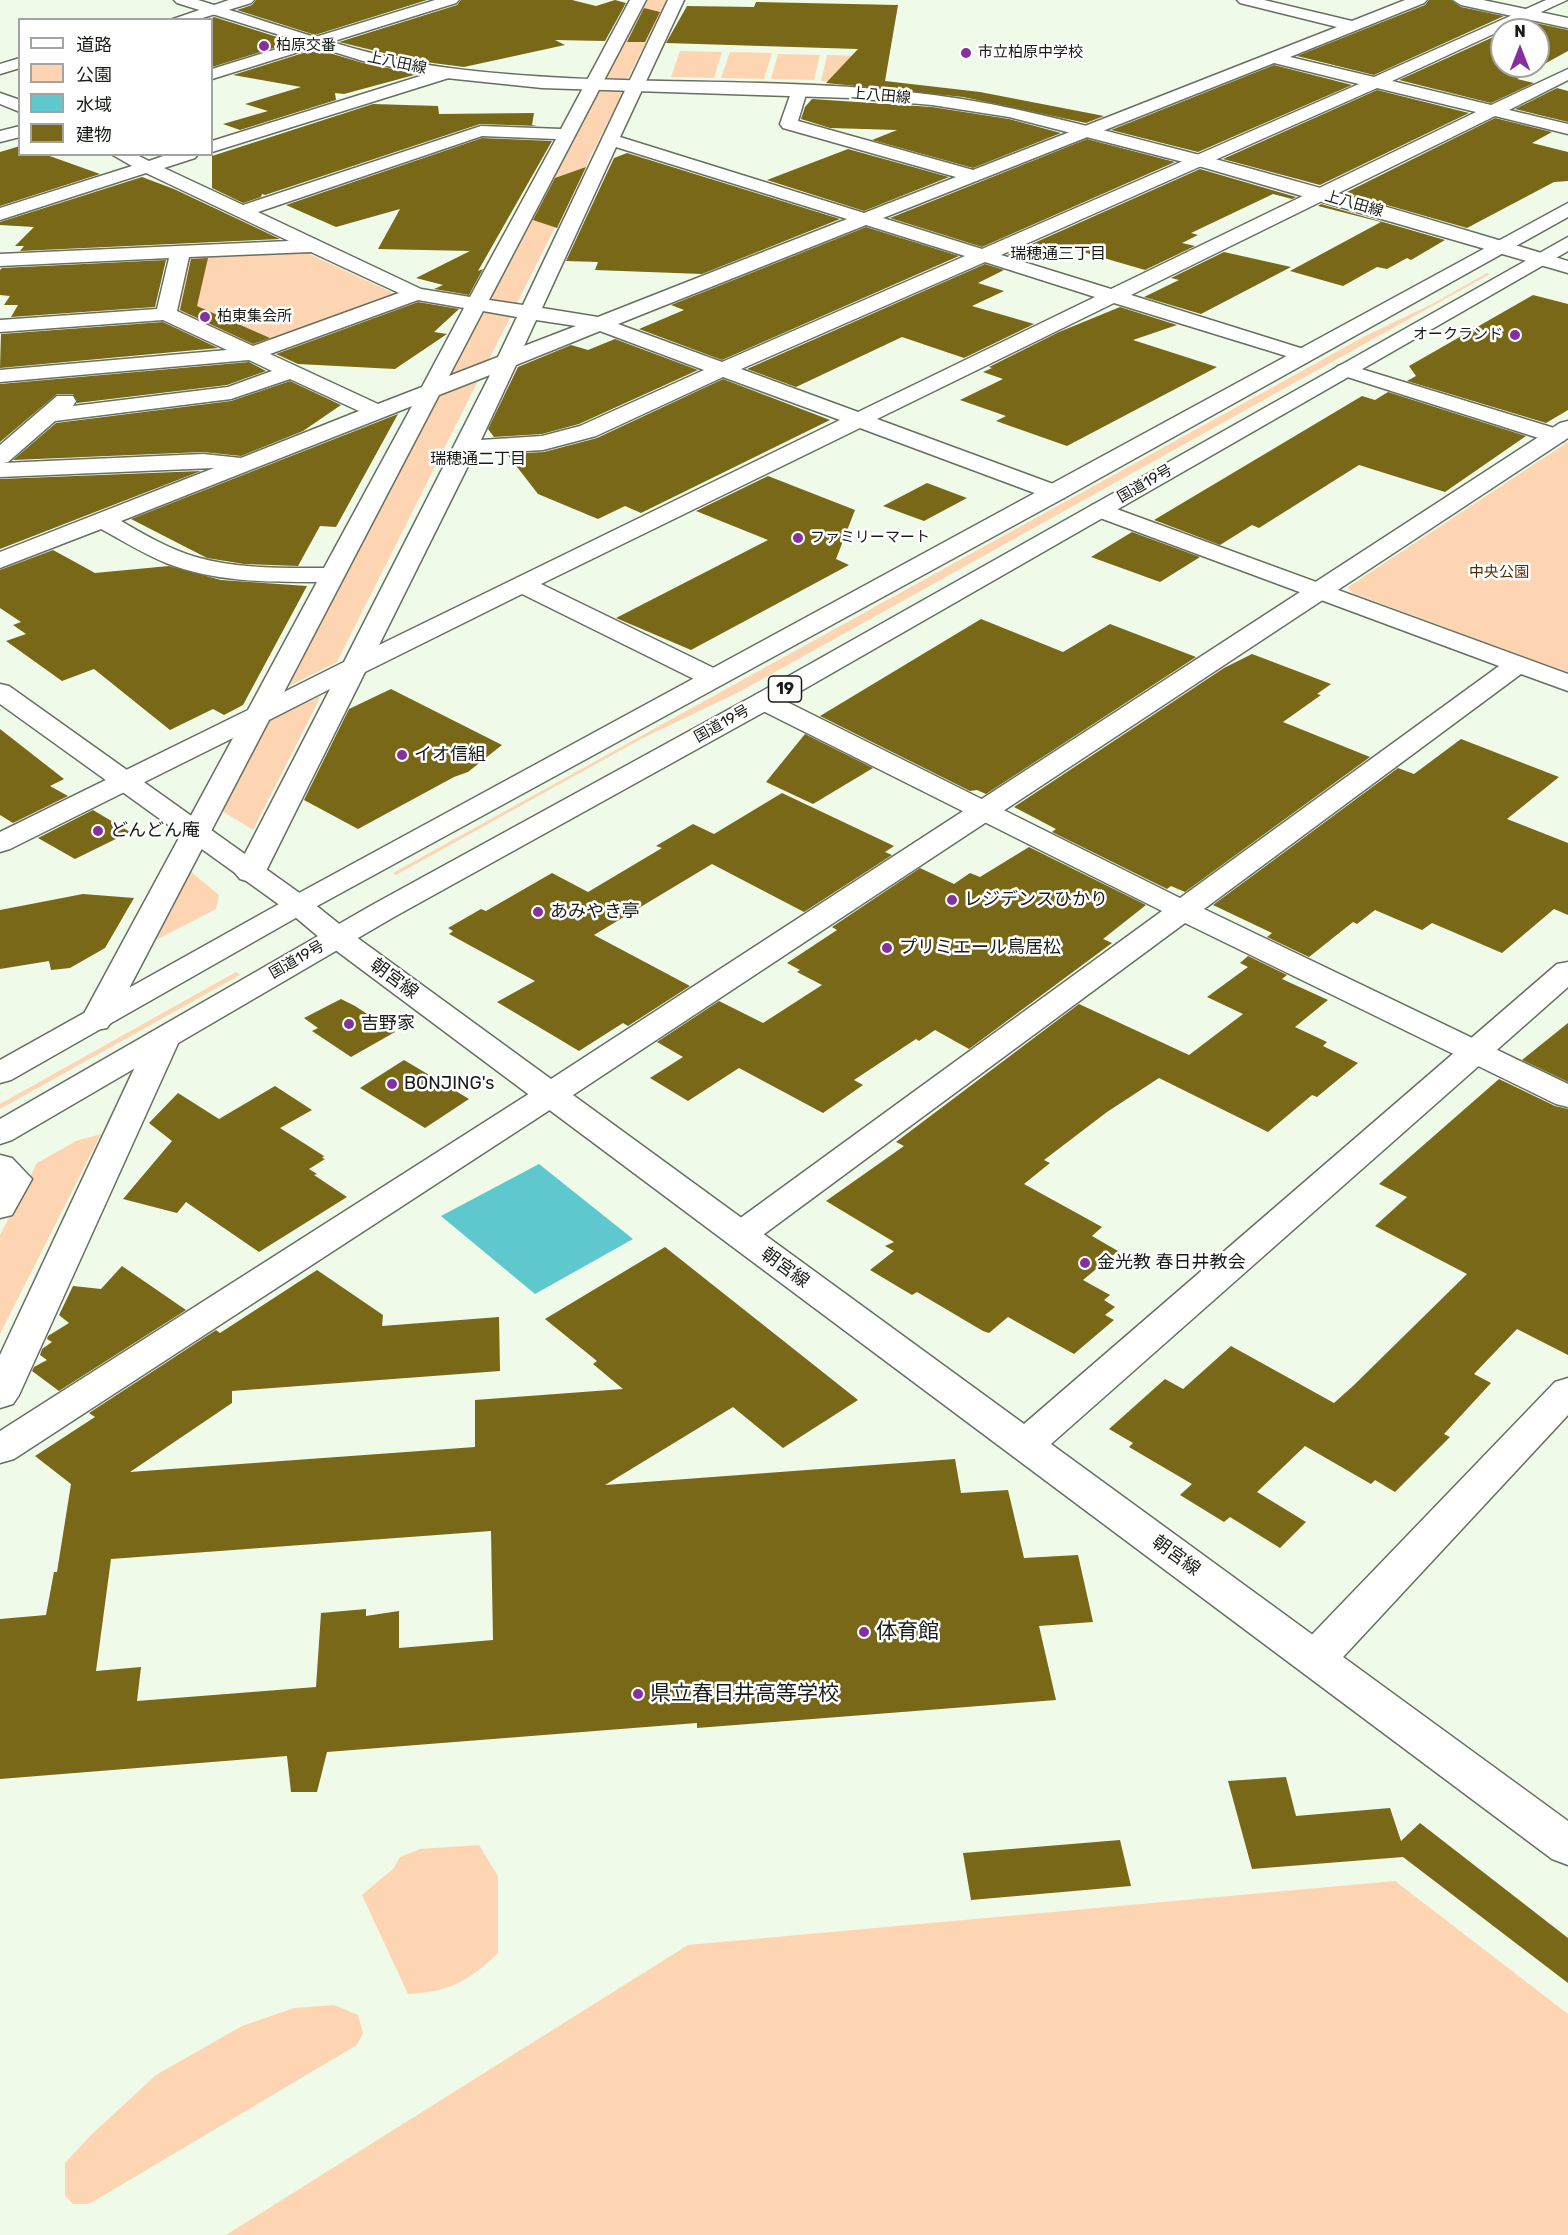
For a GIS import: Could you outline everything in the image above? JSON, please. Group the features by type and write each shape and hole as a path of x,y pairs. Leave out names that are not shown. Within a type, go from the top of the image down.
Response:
{"main road":[{"name":"上八田線","path":"182,0 393,64 446,73 491,79 593,85 799,91 932,100 1010,112 1089,130 1320,194 1568,267"},
{"path":"184,18 246,0"},
{"path":"213,74 451,0"},
{"path":"96,1021 194,833 335,575 638,0"},
{"path":"250,873 466,448 676,0"},
{"path":"1245,0 1353,26"},
{"path":"0,561 1419,0"},
{"path":"1461,0 1568,23"},
{"path":"466,448 543,443 588,431 723,369 1377,83 1559,0"},
{"path":"1274,58 1568,129"},
{"path":"0,69 18,64"},
{"path":"213,147 446,73"},
{"path":"0,843 127,782 522,584 859,422 1568,74"},
{"path":"799,91 789,124 974,176"},
{"path":"0,98 18,106"},
{"path":"240,212 481,131 568,134"},
{"path":"0,137 18,132"},
{"path":"611,140 1303,355"},
{"path":"124,156 416,294 600,324 859,422 1056,493"},
{"path":"0,214 183,156"},
{"name":"国道19号","path":"0,1073 96,1021 298,905 1056,493 1568,209"},
{"name":"国道19号","path":"0,1132 337,937 764,701 1568,243"},
{"path":"0,260 180,254 313,246"},
{"path":"165,314 180,254"},
{"path":"0,376 250,354 416,294"},
{"path":"0,326 165,314 376,411"},
{"path":"0,457 105,367"},
{"path":"1345,370 1562,432"},
{"path":"49,415 231,393 290,372"},
{"path":"0,1449 550,1095 1562,432"},
{"path":"0,470 203,461 246,464"},
{"path":"1100,510 1568,683"},
{"path":"103,521 186,562 223,570 278,575 335,575"},
{"path":"522,584 713,678"},
{"path":"740,1235 1517,664"},
{"name":"朝宮線","path":"0,692 127,782 194,833 298,905 337,937 550,1095 1568,1846"},
{"path":"764,701 1182,910 1568,1097"},
{"path":"1026,1445 1474,1052 1566,976"},
{"path":"0,1395 164,1039"},
{"path":"0,1166 15,1179 0,1206"},
{"path":"1316,1658 1568,1391"}],"green space":[{"path":"645,0 667,0 627,80 604,79"},
{"path":"680,51 722,52 714,78 671,77"},
{"path":"730,52 772,53 764,79 721,78"},
{"path":"778,54 820,55 814,80 771,79"},
{"path":"827,55 869,56 864,82 821,81"},
{"path":"598,91 623,92 517,303 490,299"},
{"path":"305,252 400,296 267,344 249,346 176,312 189,257"},
{"path":"1487,273 1490,274 741,691 641,739 396,875 393,873 1367,335 1432,304"},
{"path":"483,311 511,316 488,361 450,375"},
{"path":"480,377 337,662 289,686 439,392"},
{"name":"中央公園","path":"1568,442 1568,673 1352,593 1348,587"},
{"path":"321,696 253,830 222,811 266,721"},
{"path":"190,871 219,895 216,909 156,940"},
{"path":"236,972 240,975 0,1109 0,1104"},
{"path":"101,1134 0,1334 0,1235 37,1163 76,1141"},
{"path":"479,1845 498,1876 498,1953 468,1978 458,1983 435,1991 408,1994 362,1895 394,1868 400,1857 420,1849"},
{"path":"1395,1881 1568,2014 1568,2235 226,2235 688,1945"},
{"path":"334,2005 358,2015 363,2033 357,2045 89,2204 73,2204 65,2196 65,2163 91,2135 156,2075 242,2026 294,2008"}],"water":[{"path":"539,1164 633,1239 535,1294 441,1216"}],"building":[{"path":"256,0 427,0 315,35 237,10 252,5"},
{"path":"461,0 572,0 596,6 615,0 626,3 605,41 555,40 565,45 464,67 417,61 339,42 457,5"},
{"path":"1429,0 1451,0 1461,7 1504,16 1490,18 1490,22 1374,75 1297,56 1425,5"},
{"path":"756,2 898,5 885,81 980,92 1104,116 1086,123 963,97 826,83 858,49 666,43 687,6 754,7"},
{"path":"644,8 660,12 645,42 627,42"},
{"path":"214,17 293,42 213,67 212,18"},
{"path":"1550,26 1568,30 1568,51 1550,61"},
{"path":"1490,38 1490,78 1519,78 1517,79 1534,83 1491,103 1399,80"},
{"path":"316,49 363,63 418,74 344,94 335,93 336,100 240,130 223,124 268,111 245,104 301,87 233,75"},
{"path":"1274,65 1352,85 1198,152 1111,130"},
{"path":"1557,88 1568,91 1568,122 1515,109"},
{"path":"1377,90 1469,113 1320,185 1223,159"},
{"path":"812,99 932,107 1009,119 1061,133 973,168 872,140 897,130 830,128 801,119 805,107"},
{"path":"373,104 438,106 439,114 534,113 532,125 537,126 480,124 265,195 262,194 261,197 243,203 212,188 213,156"},
{"path":"1495,118 1552,132 1532,143 1568,152 1568,181 1554,182 1467,228 1345,193"},
{"path":"482,138 552,141 478,271 483,269 469,295 434,289 443,285 416,278 470,251 378,249 400,209 336,227 286,205"},
{"path":"1087,139 1175,162 982,247 890,218"},
{"path":"18,147 18,156 50,156 100,174 0,206 0,152"},
{"path":"848,149 949,177 864,211 767,180"},
{"path":"627,153 840,219 702,274 595,270 598,262 566,261 614,158"},
{"path":"586,167 557,228 533,220 555,178"},
{"path":"1200,169 1296,197 1292,199 1273,194 1191,233 1198,235 1182,243 1195,246 1145,270 1059,245 1026,260 1007,255"},
{"path":"142,177 174,189 280,239 20,251 24,246 15,246 34,227 0,225 0,222"},
{"path":"1321,204 1445,240 1411,260 1407,258 1387,269 1377,267 1343,286 1290,271 1381,222 1318,206"},
{"path":"866,227 959,256 722,360 639,329 684,310 671,305"},
{"path":"1224,252 1291,267 1201,314 1144,297 1179,280 1171,278"},
{"path":"208,258 197,306 270,338 253,344 180,310 191,259"},
{"path":"166,260 155,307 11,317 18,305 4,305 10,296 0,295 0,270 2,268"},
{"path":"985,264 1004,270 978,283 1004,291 972,306 1034,324 964,358 902,337 796,387 747,369"},
{"name":"オークランド","path":"1533,295 1568,304 1568,410 1546,423 1407,381 1416,376 1409,366"},
{"path":"418,302 459,309 434,332 447,334 395,369 298,364 276,354"},
{"path":"1120,307 1177,325 1133,340 1217,367 1067,446 996,421 1006,416 960,400 1003,379 983,372 992,368 989,367 1059,332"},
{"path":"163,322 218,348 0,368 1,334"},
{"path":"615,339 698,370 579,424 542,434 494,437 488,429 518,367 571,345 588,350"},
{"path":"249,362 266,371 227,385 77,403 73,394 57,394 0,442 0,384"},
{"path":"723,379 830,420 641,513 625,506 598,519 538,494 507,454 544,452 597,438"},
{"path":"290,381 341,405 303,431 241,456 203,452 13,460 56,423 231,401"},
{"path":"1388,392 1526,436 1445,492 1359,465 1259,528 1252,525 1220,545 1154,520 1362,396 1375,400"},
{"path":"398,414 336,527 320,526 298,566 244,564 207,558 131,519"},
{"path":"201,471 108,507 0,549 0,479"},
{"path":"768,476 855,510 836,559 849,565 691,650 616,618 768,540 696,511"},
{"path":"927,483 967,498 924,521 883,506"},
{"path":"1132,532 1200,557 1160,582 1091,557"},
{"path":"53,550 95,573 169,566 221,580 307,586 243,705 224,715 213,709 170,730 94,669 62,681 6,641 26,634 13,625 21,622 0,608 0,570"},
{"path":"981,619 1063,652 1110,624 1196,657 986,794 977,790 970,791 820,716"},
{"path":"1252,654 1331,684 1317,694 1321,695 1283,722 1370,757 1185,892 1171,886 1167,889 1052,832 1056,829 1014,807 1224,668"},
{"path":"391,689 502,745 468,772 454,777 358,829 304,800 349,709"},
{"path":"0,729 64,779 50,786 68,796 13,823 0,815"},
{"path":"805,734 873,768 813,804 766,782"},
{"path":"1461,739 1559,777 1507,819 1568,843 1568,915 1554,909 1502,953 1432,923 1422,930 1375,910 1357,924 1353,922 1309,957 1267,937 1272,933 1213,905 1398,768 1414,774"},
{"path":"782,793 894,846 885,852 892,855 804,912 712,864 594,935 690,986 628,1026 623,1023 579,1051 497,1002 535,981 449,934 453,931 448,928 481,909 486,911 552,873 588,892 662,848 656,846 693,824 714,834"},
{"path":"93,810 130,832 75,859 38,838"},
{"path":"1029,847 1146,905 1103,939 1112,943 969,1049 935,1030 919,1041 916,1039 854,1080 863,1085 823,1113 739,1068 688,1101 650,1078 683,1057 657,1042 719,1001 763,1023 822,985 797,972 800,970 787,963 837,930 832,927 920,868 954,884 970,873 980,877"},
{"path":"83,894 134,898 105,948 70,968 51,970 49,961 0,969 0,910"},
{"path":"1248,956 1287,975 1282,979 1328,1000 1295,1027 1327,1042 1323,1046 1358,1063 1317,1097 1312,1095 1268,1132 1159,1078 1107,1112 1044,1160 1050,1163 1024,1184 1102,1227 1092,1236 1118,1251 1083,1280 1110,1295 1104,1300 1115,1307 1105,1315 1114,1320 1074,1354 1008,1317 989,1333 983,1331 917,1292 912,1295 870,1270 894,1251 885,1246 894,1242 826,1201 904,1146 896,1142 1079,1004 1189,1055 1243,1014 1207,997 1248,967 1240,963"},
{"path":"341,999 395,1032 351,1057 312,1031 318,1028 304,1018"},
{"path":"1568,1023 1568,1082 1522,1060"},
{"path":"404,1060 469,1099 425,1128 360,1088"},
{"path":"1499,1079 1555,1106 1568,1109 1568,1355 1517,1329 1474,1374 1491,1383 1444,1434 1450,1437 1395,1492 1375,1480 1371,1484 1305,1446 1257,1492 1306,1522 1280,1548 1230,1517 1224,1522 1180,1495 1192,1484 1129,1447 1133,1443 1109,1429 1165,1379 1183,1389 1231,1346 1334,1403 1353,1386 1467,1274 1375,1226 1407,1197 1379,1184"},
{"path":"275,1086 312,1110 280,1128 324,1156 322,1158 325,1159 309,1169 317,1174 314,1175 347,1197 259,1252 186,1202 177,1213 123,1199 172,1141 149,1123 178,1093 219,1119"},
{"path":"665,1247 858,1400 783,1448 733,1407 605,1485 955,1459 961,1493 1008,1490 1024,1558 1078,1555 1093,1622 1039,1626 1056,1700 697,1728 697,1723 327,1752 317,1792 291,1792 287,1756 0,1779 0,1619 46,1615 54,1572 57,1572 71,1484 35,1456 95,1417 89,1413 216,1330 220,1333 317,1270 383,1315 382,1326 499,1317 500,1371 232,1391 232,1403 130,1472 475,1447 475,1400 623,1389 593,1364 597,1361 545,1319","holes":["491,1531 493,1640 399,1648 399,1611 366,1616 366,1609 321,1613 316,1687 137,1701 141,1667 96,1671 111,1559"]},
{"path":"122,1266 186,1310 59,1391 32,1371 34,1367 47,1360 40,1355 42,1349 52,1342 47,1339 48,1336 69,1323 59,1315 73,1286 101,1289"},
{"path":"1286,1777 1296,1816 1390,1808 1401,1841 1420,1823 1568,1938 1568,1983 1403,1857 1252,1869 1228,1781"},
{"path":"1120,1840 1131,1886 971,1900 963,1853"}],"place":[{"name":"柏原交番","path":"264,46"},
{"name":"市立柏原中学校","path":"966,53"},
{"name":"柏東集会所","path":"205,317"},
{"name":"オークランド","path":"1515,335"},
{"name":"ファミリーマート","path":"798,538"},
{"name":"イオ信組","path":"402,755"},
{"name":"どんどん庵","path":"98,831"},
{"name":"レジデンスひかり","path":"952,900"},
{"name":"あみやき亭","path":"538,912"},
{"name":"プリミエール鳥居松","path":"887,948"},
{"name":"吉野家","path":"349,1024"},
{"name":"BONJING's","path":"392,1084"},
{"name":"金光教 春日井教会","path":"1085,1263"},
{"name":"体育館","path":"864,1632"},
{"name":"県立春日井高等学校","path":"638,1694"}],"district":[{"name":"瑞穂通三丁目","path":"1058,254"},
{"name":"瑞穂通二丁目","path":"478,459"}]}
